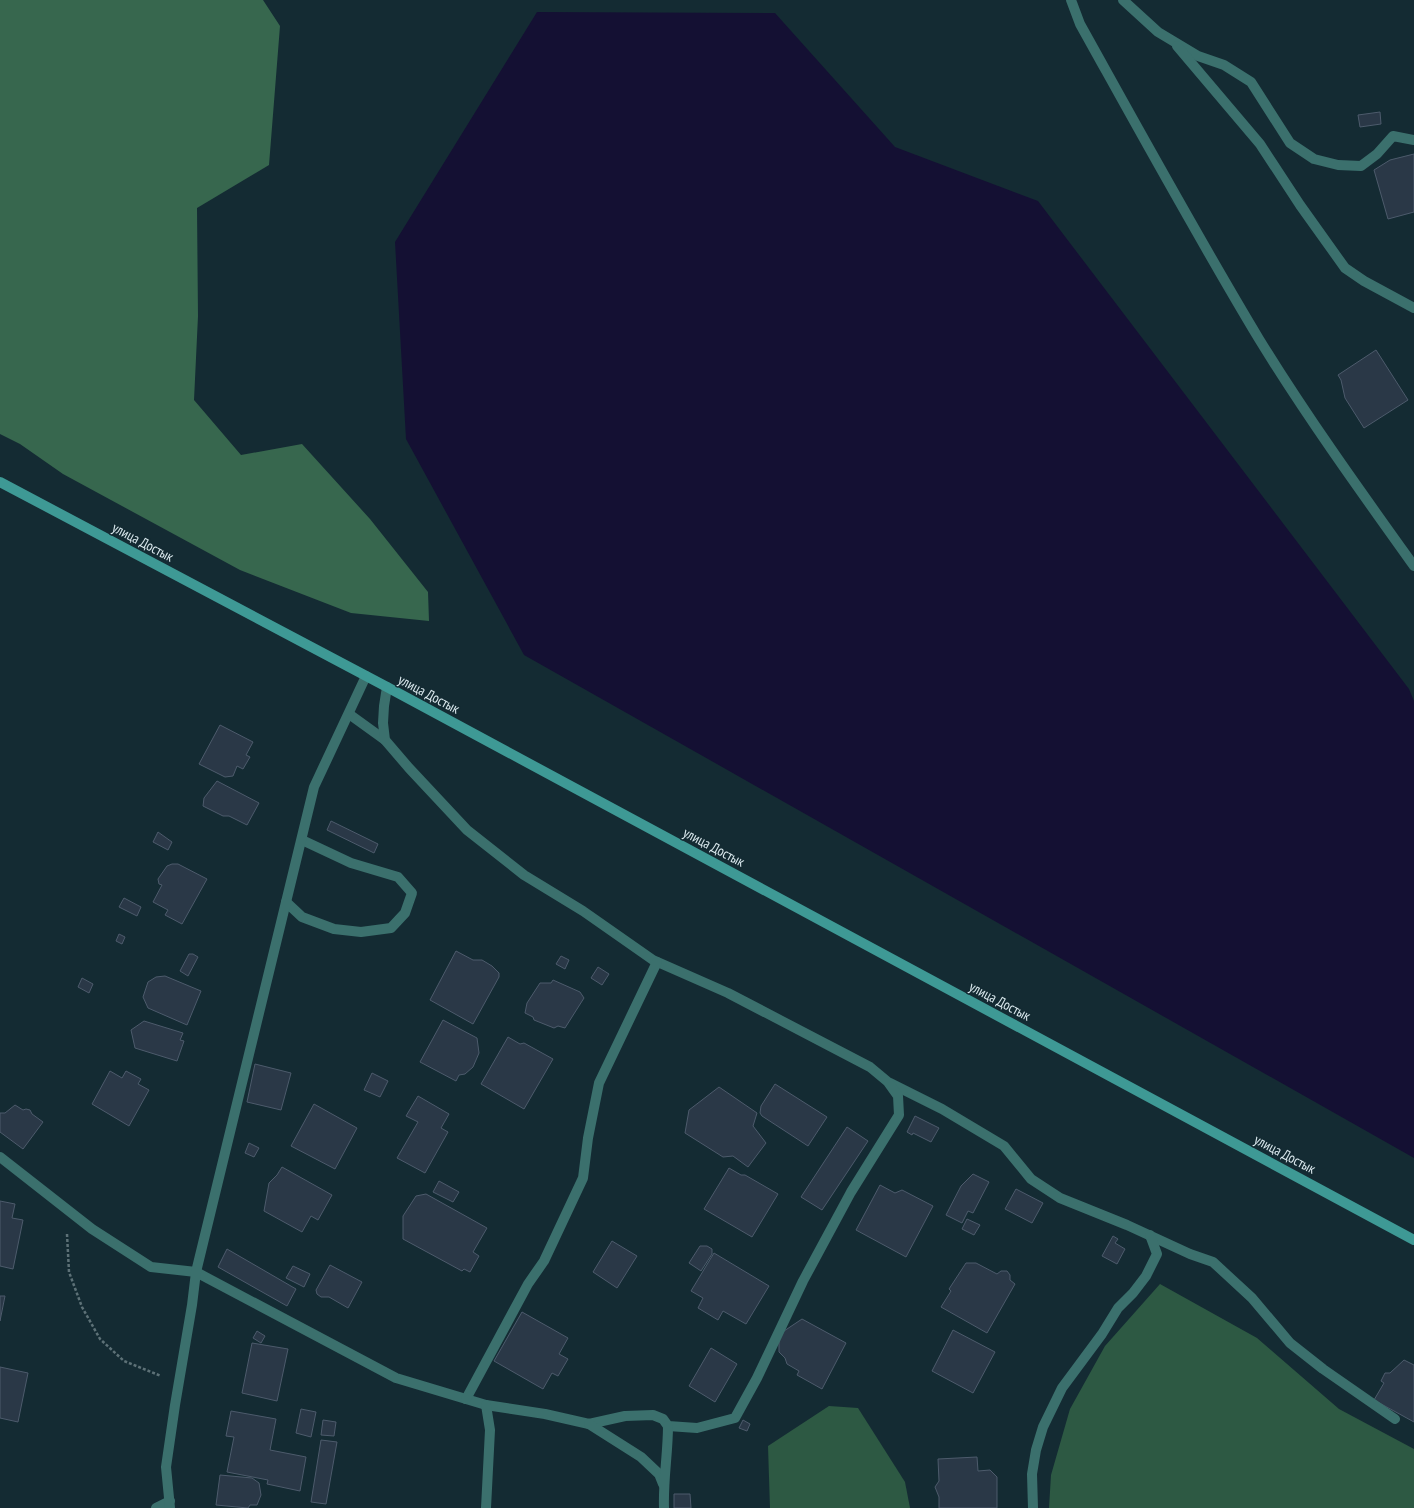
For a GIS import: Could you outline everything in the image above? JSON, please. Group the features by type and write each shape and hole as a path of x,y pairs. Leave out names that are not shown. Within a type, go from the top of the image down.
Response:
{"main road":[{"name":"улица Достык","path":"0,482 387,687 1414,1240"}],"street":[{"path":"1070,0 1080,24 1260,340 1325,440 1414,566"},
{"path":"1123,0 1158,32 1198,56 1224,65 1251,82 1290,143 1314,159 1338,165 1361,166 1377,154 1393,136 1414,140"},
{"path":"1172,40 1260,144 1300,205 1345,268 1414,308"},
{"path":"156,1508 170,1505 166,1467 178,1383 192,1306 196,1272 314,788 366,676"},
{"path":"385,740 383,723 387,687"},
{"path":"349,714 385,740 467,830 524,875 583,911 657,962 728,993 870,1067 888,1082 942,1108 1004,1146 1031,1179 1060,1198 1150,1235 1190,1254 1213,1262 1252,1298 1290,1343 1323,1369 1395,1419"},
{"path":"286,902 302,917 334,929 361,932 391,928 405,913 412,893 398,877 351,863 302,840"},
{"path":"466,1399 528,1284 544,1261 583,1178 588,1138 599,1083 657,962"},
{"path":"668,1426 697,1428 735,1418 757,1378 802,1281 851,1192 899,1115 898,1096 888,1082"},
{"path":"0,1157 92,1229 151,1267 196,1272 396,1378 486,1405 545,1414 589,1424 641,1457 659,1474 663,1484"},
{"path":"1033,1508 1032,1474 1036,1450 1043,1427 1062,1388 1102,1334 1118,1308 1133,1293 1146,1276 1157,1254 1150,1235"},
{"path":"486,1405 490,1430 486,1508"},
{"path":"589,1424 625,1416 652,1414 663,1418 668,1426 668,1452 663,1484 664,1508"}],"path":[{"path":"70,1212 66,1231 69,1272 82,1307 100,1339 124,1361 178,1383"}],"green space":[{"path":"0,0 263,0 280,26 269,165 197,208 198,316 194,400 241,455 302,444 370,519 428,592 429,621 351,613 240,570 63,474 20,444 0,434"},
{"path":"1160,1284 1257,1338 1339,1409 1414,1449 1414,1508 1049,1508 1051,1475 1070,1409 1105,1346"},
{"path":"829,1406 858,1408 905,1482 910,1508 770,1508 768,1446"}],"shaded area":[{"path":"537,12 775,13 895,147 1038,201 1409,689 1414,701 1414,1158 524,655 406,439 395,242"}],"building":[{"path":"1380,112 1381,124 1360,127 1358,115"},
{"path":"1414,154 1414,212 1388,219 1374,170 1390,160"},
{"path":"1376,350 1408,400 1364,428 1345,398 1341,380 1338,375"},
{"path":"220,725 253,742 246,755 250,757 243,769 237,766 233,776 225,777 199,764"},
{"path":"217,781 259,803 247,825 229,816 223,816 203,806 204,798"},
{"path":"331,821 378,844 374,853 327,830"},
{"path":"158,832 172,842 168,850 153,842"},
{"path":"178,864 207,879 182,924 165,915 168,910 153,902 162,885 159,884 158,879 167,866"},
{"path":"124,898 141,907 137,916 119,907"},
{"path":"119,934 125,937 122,944 116,941"},
{"path":"456,951 473,960 482,960 492,966 499,973 499,977 473,1024 430,1000"},
{"path":"189,954 193,954 198,957 188,976 180,971"},
{"path":"561,956 569,960 565,969 556,964"},
{"path":"598,967 609,974 602,985 591,978"},
{"path":"165,976 201,991 187,1025 148,1008 143,997 148,982 156,977"},
{"path":"82,978 93,984 89,993 78,987"},
{"path":"553,980 580,992 584,998 565,1028 558,1026 554,1028 534,1020 533,1017 525,1013 527,1003 540,983 551,983"},
{"path":"443,1020 477,1038 479,1053 473,1067 465,1074 459,1075 456,1081 420,1062"},
{"path":"144,1021 183,1033 180,1040 184,1041 177,1061 135,1048 131,1030"},
{"path":"508,1037 520,1044 524,1043 553,1059 524,1109 481,1084"},
{"path":"255,1064 291,1073 281,1110 247,1102"},
{"path":"110,1071 122,1078 126,1071 141,1079 138,1084 149,1090 129,1126 92,1104"},
{"path":"372,1073 388,1081 380,1097 364,1090"},
{"path":"775,1084 827,1117 808,1146 762,1116 760,1113 761,1106"},
{"path":"719,1087 757,1113 753,1126 766,1143 748,1167 733,1156 723,1157 685,1133 689,1110"},
{"path":"418,1096 449,1114 441,1128 448,1132 425,1173 397,1158 418,1122 406,1116"},
{"path":"314,1104 357,1128 335,1169 291,1146"},
{"path":"15,1105 23,1110 30,1110 32,1114 43,1122 23,1149 0,1132 0,1113 5,1113"},
{"path":"915,1116 939,1128 931,1142 913,1133 912,1135 907,1132"},
{"path":"847,1127 868,1141 822,1210 801,1197"},
{"path":"249,1143 259,1148 254,1157 245,1153"},
{"path":"282,1167 332,1195 318,1220 311,1216 302,1232 264,1211 269,1183"},
{"path":"729,1168 741,1175 745,1175 778,1194 752,1237 704,1209"},
{"path":"973,1174 989,1182 973,1213 968,1211 962,1223 946,1215 961,1186"},
{"path":"439,1181 459,1192 453,1202 433,1192"},
{"path":"880,1185 895,1193 902,1190 933,1206 906,1257 856,1230"},
{"path":"1016,1189 1043,1203 1032,1223 1005,1209"},
{"path":"426,1194 487,1228 473,1252 479,1256 470,1272 464,1269 462,1271 403,1239 403,1216 416,1196"},
{"path":"0,1201 15,1204 12,1218 23,1220 13,1269 0,1266"},
{"path":"967,1219 980,1225 974,1235 962,1229"},
{"path":"1113,1236 1118,1239 1115,1243 1125,1249 1117,1264 1102,1256"},
{"path":"612,1241 637,1256 617,1288 593,1272"},
{"path":"700,1246 707,1246 712,1249 712,1254 701,1271 689,1263"},
{"path":"227,1249 296,1289 287,1306 218,1267"},
{"path":"714,1253 769,1286 746,1324 723,1311 718,1320 698,1308 703,1298 691,1291"},
{"path":"966,1263 976,1263 997,1274 1001,1271 1007,1271 1010,1275 1010,1280 1015,1284 987,1333 941,1307 951,1291 949,1289"},
{"path":"330,1265 362,1282 348,1308 329,1297 321,1297 317,1294 316,1290"},
{"path":"293,1266 310,1274 304,1287 286,1278"},
{"path":"0,1296 5,1296 0,1321"},
{"path":"522,1312 568,1338 559,1354 568,1359 558,1376 552,1373 543,1389 494,1361"},
{"path":"802,1319 846,1343 822,1389 797,1375 799,1371 787,1364 785,1358 779,1352 781,1333"},
{"path":"953,1330 995,1352 973,1393 932,1371"},
{"path":"257,1331 265,1336 261,1343 253,1338"},
{"path":"252,1343 288,1349 277,1401 242,1393"},
{"path":"711,1348 737,1364 715,1402 689,1386"},
{"path":"1404,1360 1414,1365 1414,1422 1374,1400 1384,1383 1381,1381 1385,1373 1390,1373"},
{"path":"0,1367 28,1373 18,1422 0,1418"},
{"path":"301,1409 316,1412 311,1437 296,1433"},
{"path":"231,1411 276,1419 270,1450 306,1457 300,1491 267,1484 268,1480 227,1472 234,1437 226,1436"},
{"path":"323,1420 336,1422 334,1436 321,1435"},
{"path":"743,1420 750,1424 747,1431 739,1428"},
{"path":"321,1440 337,1442 326,1504 311,1502"},
{"path":"977,1457 978,1471 990,1470 997,1477 997,1508 939,1508 939,1497 935,1487 939,1481 938,1459"},
{"path":"220,1475 252,1478 259,1483 261,1495 257,1505 250,1505 248,1508 216,1505"},
{"path":"674,1494 690,1494 691,1508 674,1508"}]}
